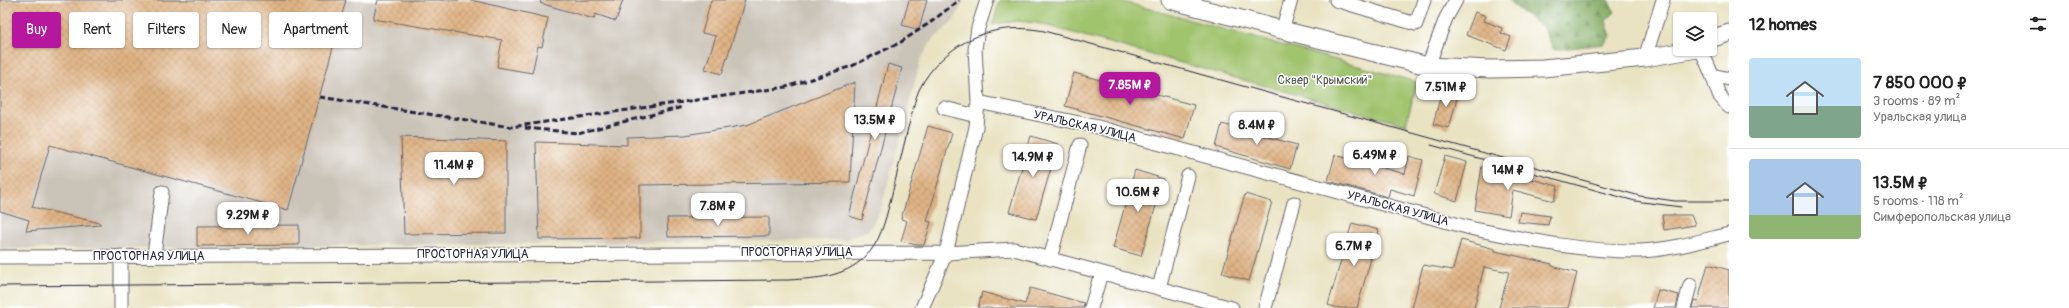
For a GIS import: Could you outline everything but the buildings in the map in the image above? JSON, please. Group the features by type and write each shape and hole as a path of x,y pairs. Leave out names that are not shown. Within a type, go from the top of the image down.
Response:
{"main road":[{"path":"1170,0 1312,38 1428,62 1543,68 1673,52"},
{"path":"1192,0 1428,62"},
{"path":"1717,37 1729,33"},
{"path":"1717,43 1729,39"},
{"path":"1646,55 1673,48"}],"street":[{"path":"922,308 946,253 976,127 978,102 975,49 978,28 988,0"},
{"path":"1284,24 1291,0"},
{"path":"1336,0 1416,24 1424,0"},
{"path":"1428,62 1456,0"},
{"path":"1646,55 1663,0"},
{"path":"1704,56 1719,95 1729,107"},
{"path":"1712,75 1729,79"},
{"name":"УРАЛЬСКАЯ УЛИЦА","path":"978,102 1094,126 1474,229 1532,241 1584,248 1640,250 1686,245 1729,234"},
{"path":"944,108 977,116"},
{"path":"1050,259 1080,145"},
{"path":"1159,288 1188,176"},
{"path":"154,255 162,192"},
{"path":"1265,308 1294,203"},
{"name":"ПРОСТОРНАЯ УЛИЦА","path":"0,257 154,255 946,253 1014,249 1232,308"},
{"path":"121,256 121,308"},
{"path":"1091,308 1101,272"},
{"path":"1684,308 1690,285"}],"shaded area":[{"path":"0,0 964,0 954,20 931,42 921,59 881,209 869,230 845,240 0,249"}],"green space":[{"name":"Сквер \"Крымский\"","path":"1000,0 1117,0 1417,82 1406,125 1037,23 1017,21 992,25"},
{"path":"1510,0 1608,0 1615,12 1606,21 1611,36 1604,44 1554,50 1544,29 1512,4"}],"tram line":[{"path":"0,286 789,280 829,276 857,264 875,245 884,224 916,97 924,81 934,67 946,55 960,45 986,33 1005,29 1034,29 1044,31 1640,196 1675,201 1729,201"},
{"path":"1431,145 1635,201 1681,207"}],"railway":[{"path":"320,97 511,127 786,87 852,66 901,42 931,22 959,0"},
{"path":"525,128 578,133 683,107"}]}
